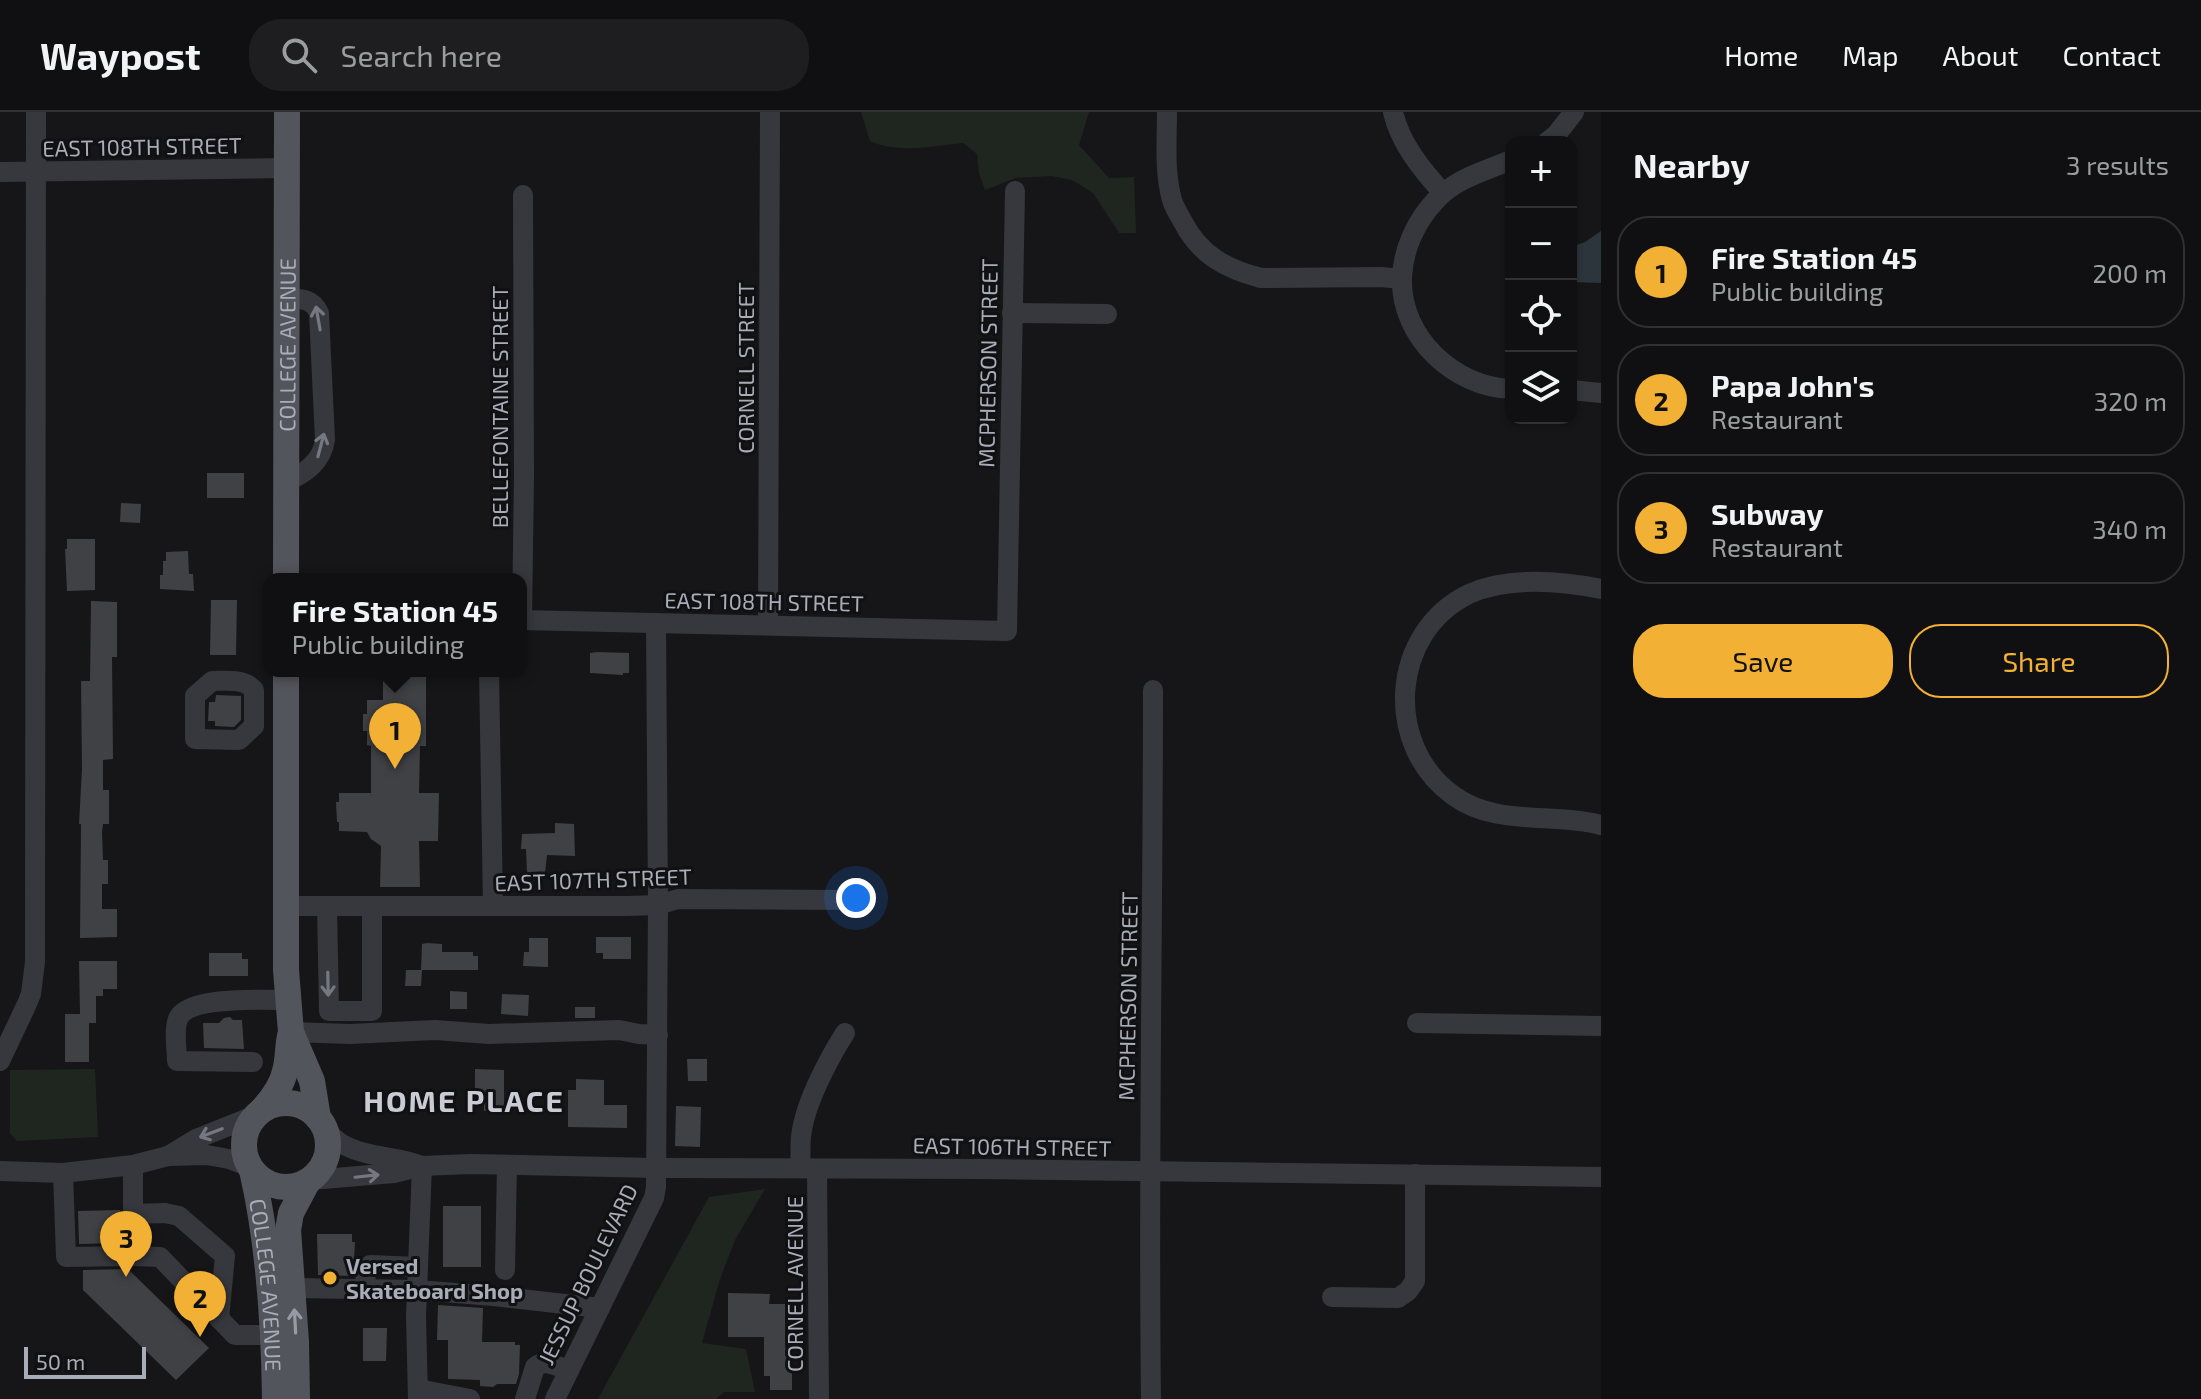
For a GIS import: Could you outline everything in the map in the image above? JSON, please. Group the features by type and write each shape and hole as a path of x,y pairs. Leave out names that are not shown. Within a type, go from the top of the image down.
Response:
{"main road":[{"name":"COLLEGE AVENUE","path":"286,573 287,112"},
{"path":"286,677 285,906 291,1032 286,1070 274,1097 248,1126 244,1140 251,1169 262,1180 277,1186 294,1187 309,1181 321,1169 328,1146 312,1081 291,1032"},
{"path":"259,1113 279,1104 292,1104 304,1107 322,1124"},
{"name":"COLLEGE AVENUE","path":"251,1169 261,1213 273,1335 275,1399"},
{"name":"COLLEGE AVENUE","path":"297,1399 289,1220 309,1181"}],"street":[{"path":"0,1061 31,994 35,962 36,112"},
{"name":"CORNELL STREET","path":"768,625 770,112"},
{"path":"1167,112 1167,174 1172,202 1196,243 1218,262 1261,278 1402,279"},
{"path":"1393,112 1402,137 1443,193"},
{"path":"1555,136 1574,112"},
{"path":"1505,162 1480,172 1443,193 1426,212 1408,244 1402,279 1409,316 1432,353 1463,377 1505,388"},
{"name":"EAST 108TH STREET","path":"0,172 286,168"},
{"name":"MCPHERSON STREET","path":"1007,631 1015,191"},
{"name":"BELLEFONTAINE STREET","path":"523,195 523,573"},
{"path":"286,298 301,298 315,304 319,313 323,392 323,450 303,474 286,482"},
{"path":"1012,313 1107,314"},
{"path":"286,363 322,363"},
{"path":"1577,391 1601,393"},
{"path":"286,392 323,392"},
{"path":"1601,589 1571,584 1503,584 1467,595 1440,615 1420,639 1408,668 1404,698 1406,721 1421,760 1437,783 1455,798 1479,810 1508,816 1581,820 1601,825"},
{"name":"EAST 108TH STREET","path":"527,620 1007,631"},
{"path":"656,623 656,1168"},
{"path":"489,677 493,906"},
{"name":"MCPHERSON STREET","path":"1151,1399 1149,1172 1153,690"},
{"path":"232,732 286,727"},
{"name":"EAST 107TH STREET","path":"285,906 658,905 678,899 854,900"},
{"path":"327,906 329,1011 372,1011 372,906"},
{"path":"253,1062 177,1061 177,1020 190,1008 226,999 289,1000"},
{"path":"1417,1023 1601,1026"},
{"path":"291,1032 350,1034 435,1030 489,1034 619,1030 658,1035"},
{"path":"809,1168 801,1136 823,1072 845,1033"},
{"path":"168,1156 196,1139 259,1113"},
{"name":"EAST 106TH STREET","path":"322,1124 345,1146 422,1166"},
{"path":"0,1171 63,1173 133,1165 168,1156 216,1156 251,1169"},
{"path":"133,1165 133,1256"},
{"path":"505,1270 507,1165"},
{"name":"EAST 106TH STREET","path":"309,1181 394,1173 422,1166 507,1165 1601,1177"},
{"path":"422,1166 417,1290 418,1394 470,1399"},
{"name":"JESSUP BOULEVARD","path":"555,1399 654,1198 656,1168"},
{"name":"CORNELL AVENUE","path":"809,1168 819,1399"},
{"path":"63,1173 66,1257 160,1257 235,1335 273,1335"},
{"path":"1332,1297 1398,1298 1415,1281 1415,1174"},
{"path":"133,1214 179,1216 225,1256 219,1319"},
{"path":"365,1288 366,1269 370,1265 418,1267"},
{"path":"293,1288 417,1290 600,1308"},
{"path":"525,1399 538,1364 568,1370"}],"shaded area":[{"path":"861,112 1089,112 1079,145 1109,178 1134,177 1136,233 1119,233 1093,193 1072,180 1051,176 1016,178 985,190 977,154 963,143 904,148 870,141"},
{"path":"1601,231 1601,283 1577,282 1577,245"},
{"path":"95,1069 98,1137 17,1141 10,1133 10,1070"},
{"path":"765,1189 735,1240 702,1343 746,1349 755,1392 724,1392 716,1399 598,1399 709,1197"}],"building":[{"path":"207,473 244,473 244,498 207,498"},
{"path":"121,503 141,504 140,523 120,522"},
{"path":"67,539 95,539 95,590 67,591"},
{"path":"188,551 189,574 193,574 194,591 160,589 166,552"},
{"path":"211,600 237,600 236,655 210,655"},
{"path":"91,601 117,602 117,657 112,657 113,759 103,760 103,790 109,790 109,824 103,824 102,832 103,860 108,860 108,884 102,884 102,909 117,909 117,937 80,938 81,681 90,681"},
{"path":"590,653 629,653 629,673 590,673"},
{"path":"383,677 426,677 426,746 420,746 419,793 439,793 438,841 419,841 420,887 380,887 381,846 367,832 339,831 337,822 339,793 371,793 371,746 367,745 367,731 363,731 363,714 367,714 367,700 383,700"},
{"path":"216,695 241,696 241,720 234,727 215,726 215,721 208,721 209,702 215,702"},
{"path":"555,823 574,824 575,856 547,855 545,874 527,873 526,849 521,849 522,834 555,833"},
{"path":"596,937 631,937 631,959 603,959 603,953 596,953"},
{"path":"529,938 548,938 548,967 523,966 524,952 529,952"},
{"path":"422,944 442,944 442,952 473,952 473,956 478,956 478,970 422,970 421,986 405,986 406,970 421,970"},
{"path":"209,953 242,953 242,959 248,959 248,976 209,976"},
{"path":"79,961 117,961 117,989 103,989 103,996 96,996 96,1023 89,1023 89,1062 65,1062 65,1014 80,1014"},
{"path":"450,991 467,992 467,1009 450,1009"},
{"path":"502,994 529,995 528,1016 501,1014"},
{"path":"575,1007 595,1007 595,1018 575,1018"},
{"path":"230,1017 242,1020 244,1049 204,1048 203,1023 219,1023"},
{"path":"687,1059 707,1059 707,1081 688,1081"},
{"path":"475,1069 504,1070 504,1111 484,1111 484,1101 475,1101"},
{"path":"576,1079 604,1080 604,1105 627,1105 627,1128 568,1127 568,1090 576,1090"},
{"path":"676,1106 701,1107 700,1147 675,1146"},
{"path":"443,1206 481,1206 481,1267 443,1267"},
{"path":"120,1210 120,1243 79,1244 78,1211"},
{"path":"317,1234 352,1234 352,1242 355,1242 353,1276 318,1275"},
{"path":"128,1269 209,1348 176,1380 83,1290 83,1270"},
{"path":"728,1293 770,1294 769,1304 785,1304 785,1348 792,1348 792,1390 770,1390 770,1376 764,1376 764,1337 728,1337"},
{"path":"438,1305 483,1308 482,1342 515,1342 515,1345 520,1345 516,1384 497,1384 493,1387 480,1386 480,1380 448,1379 448,1340 437,1340"},
{"path":"363,1328 387,1328 386,1361 363,1361"}],"place":[{"name":"Fire Station 45","path":"395,769"},
{"name":"Subway","path":"126,1277"},
{"name":"Versed Skateboard Shop","path":"330,1278"},
{"name":"Papa John's","path":"200,1337"}],"district":[{"name":"HOME PLACE","path":"464,1100"}]}
